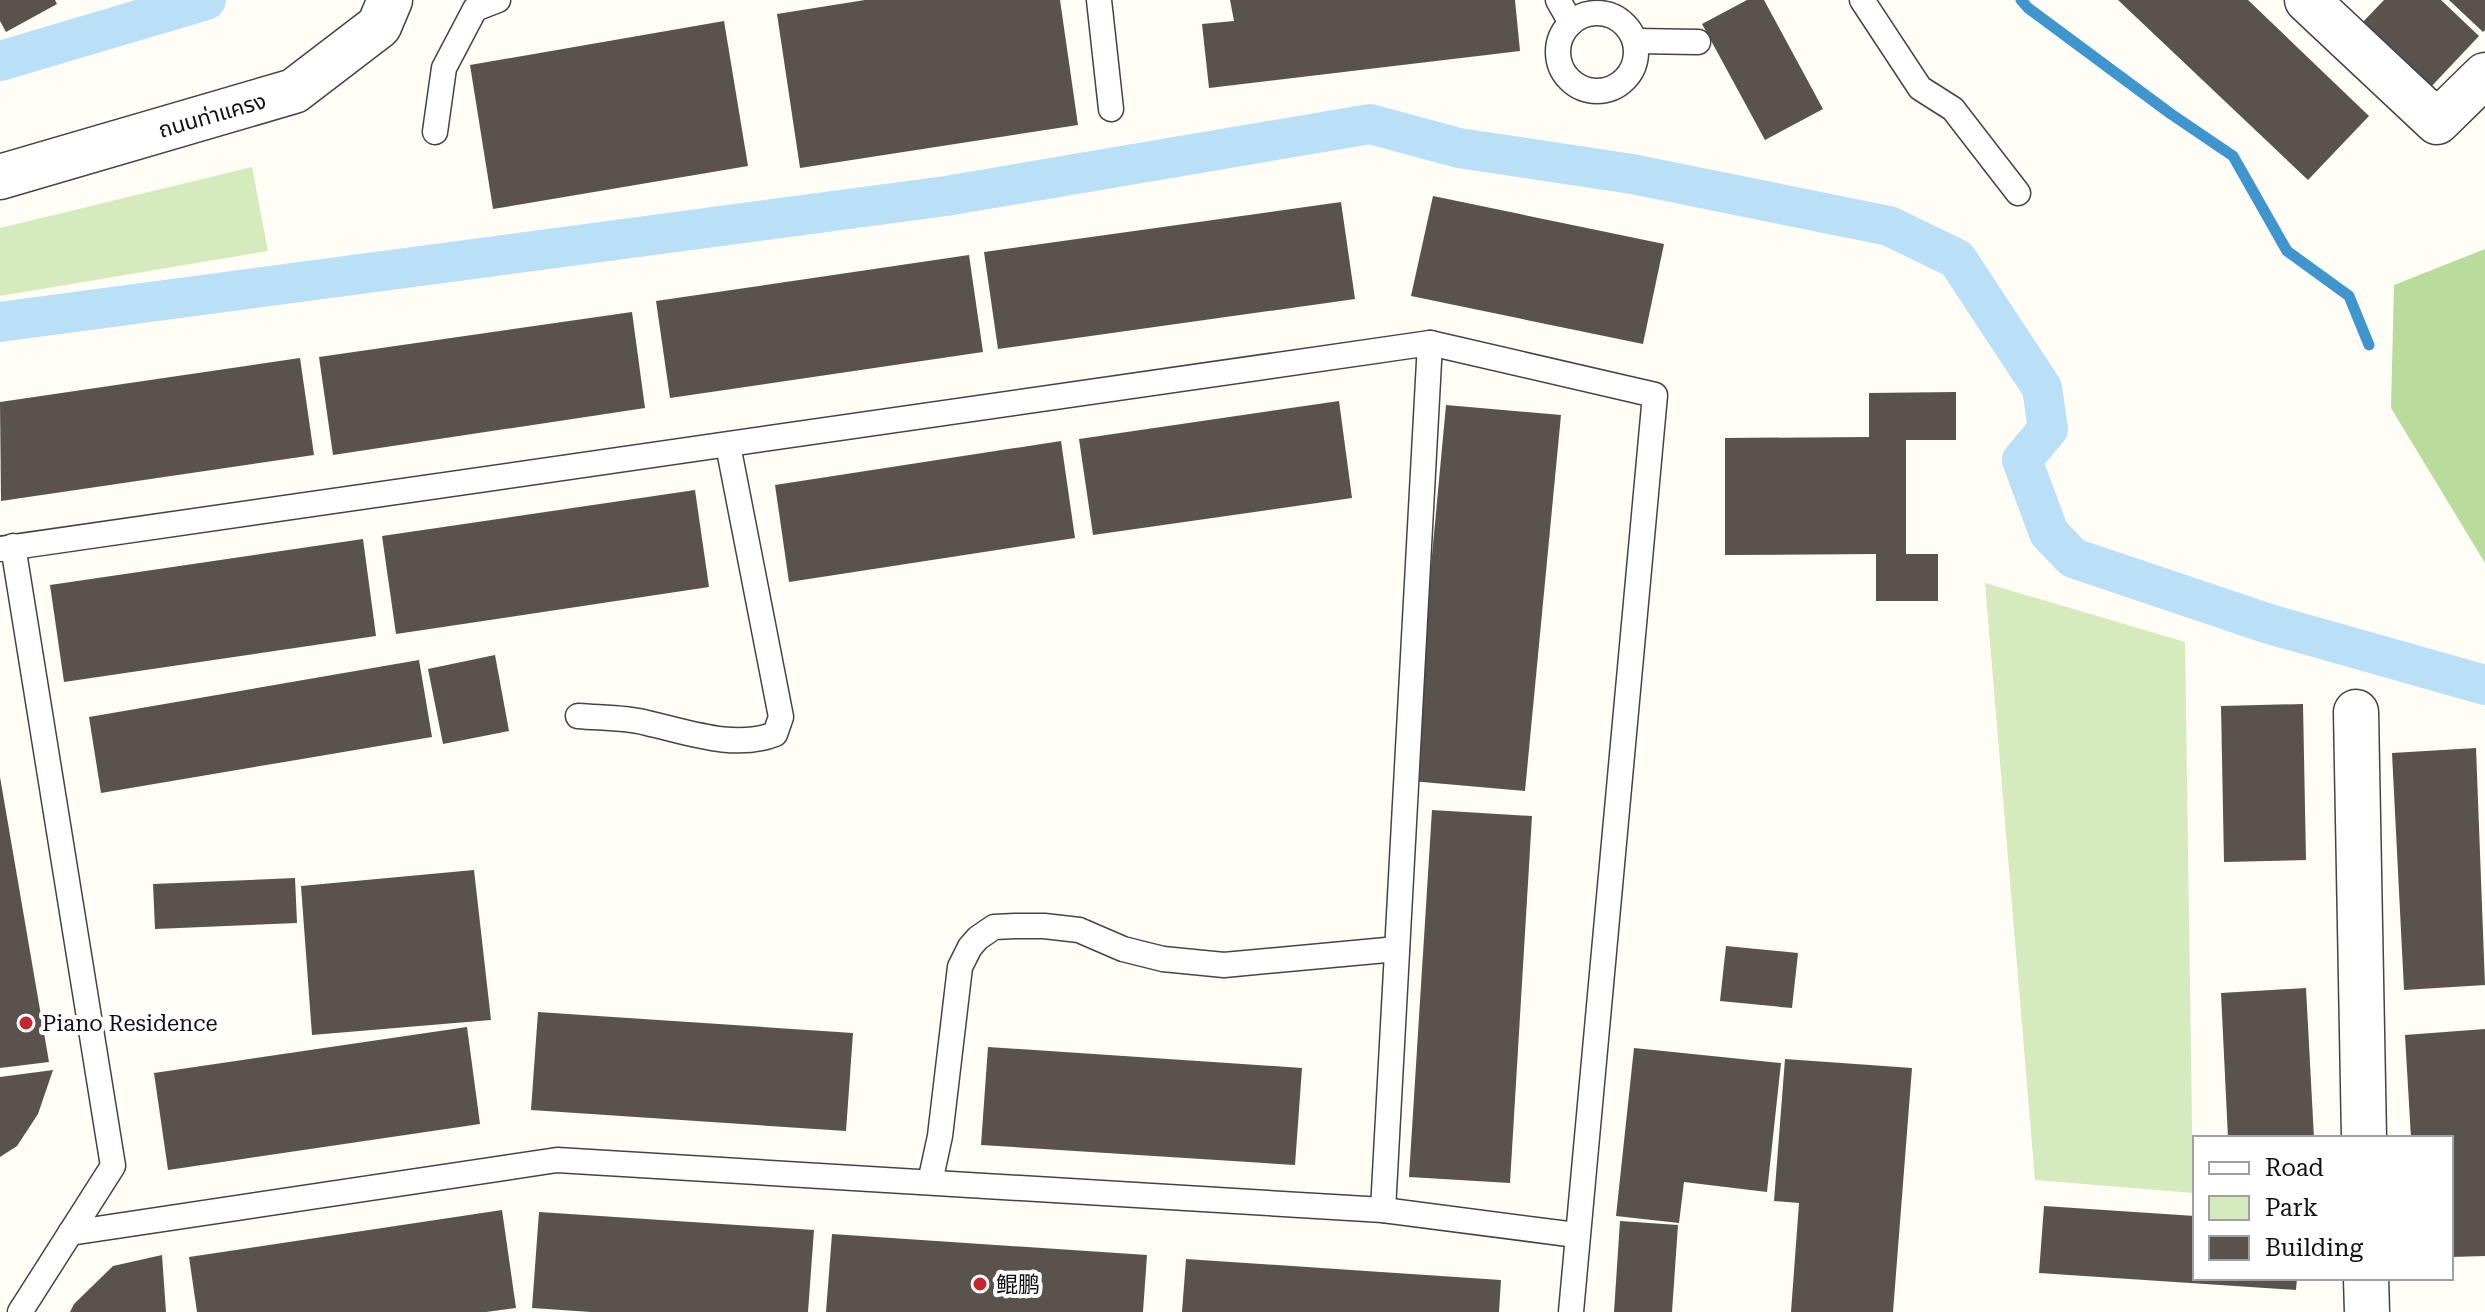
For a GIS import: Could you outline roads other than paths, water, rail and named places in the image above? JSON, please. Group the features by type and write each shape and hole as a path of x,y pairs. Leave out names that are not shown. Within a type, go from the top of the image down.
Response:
{"street":[{"name":"ถนนท่าแครง","path":"0,177 294,91 379,26 390,0"},
{"path":"2307,0 2437,122 2485,75"},
{"path":"2356,712 2364,1136"},
{"path":"2366,1280 2367,1312"}],"lane":[{"path":"435,132 444,68 475,9 498,0"},
{"path":"1099,0 1111,109"},
{"path":"1558,0 1584,12 1607,14 1626,10 1636,54 1633,67 1623,82 1610,89 1584,89 1565,74 1559,61 1563,34 1584,12"},
{"path":"1862,0 1920,88 1953,109 2018,193"},
{"path":"1635,41 1698,42"},
{"path":"1383,1210 1430,343"},
{"path":"20,1312 113,1166 6,548 1430,343 1655,395 1571,1312"},
{"path":"578,716 644,722 728,741 765,738 775,734 781,717 728,445"},
{"path":"930,1182 940,1136 960,967 970,947 994,927 1044,926 1079,930 1123,949 1163,959 1224,965 1397,949"},
{"path":"70,1233 557,1160 1383,1210 1576,1235"}],"waterway":[{"path":"0,61 206,0"},
{"path":"2021,0 2171,114 2233,156 2287,251 2349,296 2369,345"},
{"path":"0,322 946,196 1370,124 1459,148 1632,174 1889,226 1957,259 2042,388 2048,429 2022,460 2049,533 2073,558 2269,624 2485,685"}],"place":[{"name":"Piano Residence","path":"26,1023"},
{"name":"鲲鹏","path":"980,1284"}]}
